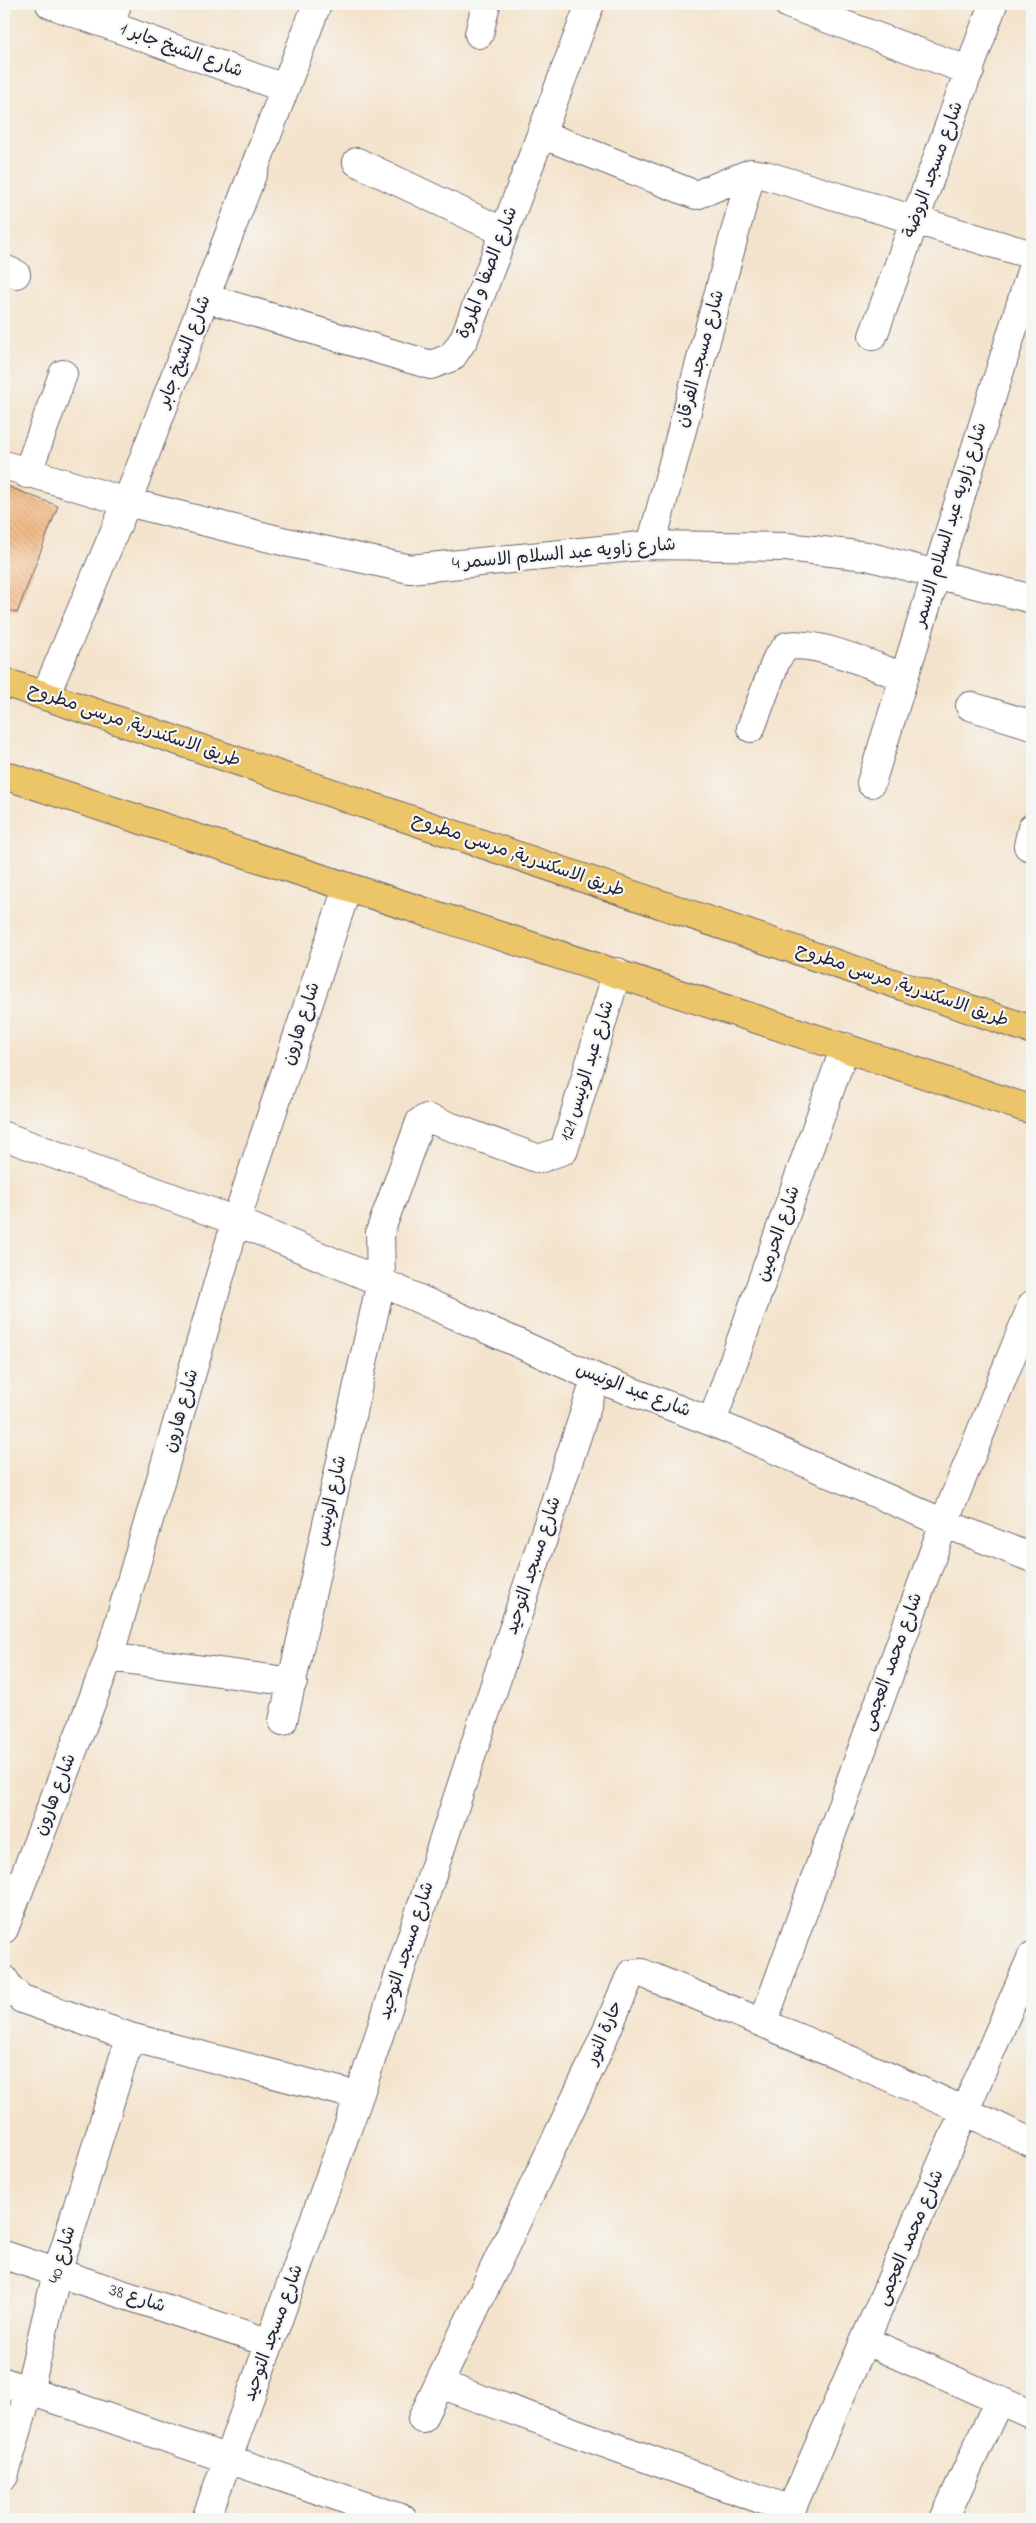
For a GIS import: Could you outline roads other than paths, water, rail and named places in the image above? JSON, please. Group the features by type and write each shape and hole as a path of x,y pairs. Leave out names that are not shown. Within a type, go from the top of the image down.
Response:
{"main road":[{"name":"طريق الاسكندرية, مرسى مطروح","path":"4,682 1032,1030"},
{"path":"4,775 347,888 617,972 1032,1110"}],"street":[{"name":"شارع الشيخ جابر 1","path":"50,4 114,15 284,88"},
{"name":"شارع الشيخ جابر","path":"45,696 127,502 317,4"},
{"path":"479,34 486,4"},
{"name":"شارع الصفا و المروة","path":"206,298 431,364 452,357 464,338 590,4"},
{"path":"788,4 970,71"},
{"name":"شارع مسجد الروضة","path":"873,336 993,4"},
{"path":"541,134 696,195 751,173 765,175 1032,255"},
{"path":"357,162 504,232"},
{"name":"شارع مسجد الفرقان","path":"651,545 751,173"},
{"name":"شارع زاويه عبد السلام الاسمر","path":"871,783 1032,268"},
{"path":"15,469 64,374"},
{"name":"شارع زاويه عبد السلام الاسمر 4","path":"15,469 127,502 286,542 410,568 651,545 786,547 867,556 936,572 1032,599"},
{"path":"752,728 777,658 787,646 800,644 816,647 904,677"},
{"path":"970,706 1032,726"},
{"name":"شارع هارون","path":"4,1929 109,1657 236,1221 347,888"},
{"name":"شارع عبد الونيس 121","path":"381,1282 380,1232 423,1120 427,1118 539,1159 564,1150 617,972"},
{"name":"شارع الحرمين","path":"712,1422 845,1047"},
{"name":"شارع عبد الونيس","path":"4,1136 236,1221 381,1282 596,1378 712,1422 1032,1558"},
{"name":"شارع الونيس","path":"283,1721 381,1282"},
{"name":"شارع محمد العجمى","path":"763,2023 944,1522 1032,1305"},
{"name":"شارع مسجد التوحيد","path":"206,2519 359,2096 596,1378"},
{"path":"109,1657 293,1682"},
{"name":"شارع محمد العجمى","path":"789,2514 866,2341 1032,1956"},
{"name":"حارة النور","path":"422,2419 593,2062 631,1974 642,1973 763,2023 966,2111 1032,2143"},
{"path":"4,1979 10,1989 22,1999 130,2037 359,2096"},
{"name":"شارع 40","path":"4,2476 29,2391 57,2273 130,2037"},
{"name":"شارع 38","path":"4,2256 270,2343"},
{"path":"866,2341 1032,2415"},
{"path":"4,2382 403,2519"},
{"path":"438,2384 789,2514"},
{"path":"944,2519 999,2400"}]}
